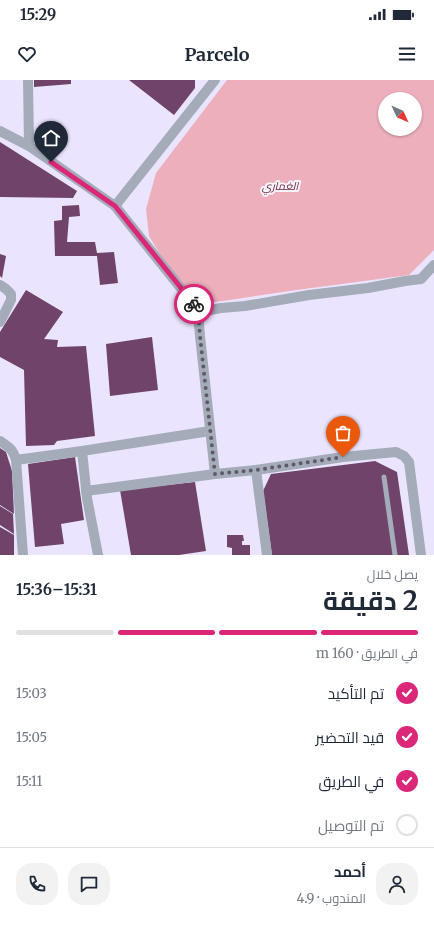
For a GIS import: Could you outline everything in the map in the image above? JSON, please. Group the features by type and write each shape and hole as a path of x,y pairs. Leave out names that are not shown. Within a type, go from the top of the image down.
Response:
{"street":[{"path":"28,80 29,146"},
{"path":"115,206 215,80"},
{"path":"0,131 29,146 115,206 200,312 200,336 215,474"},
{"path":"200,312 421,279 434,265"},
{"path":"0,285 11,294 11,300 0,322"},
{"path":"16,460 210,431"},
{"path":"0,441 10,447 16,460 23,555"},
{"path":"82,451 86,491 98,555"},
{"path":"86,491 256,470 343,457 396,452 409,462 421,555"},
{"path":"256,470 267,555"}],"lane":[{"path":"384,477 396,555"}],"green space":[{"name":"الغماري","path":"227,80 434,80 434,250 409,275 216,302 201,301 188,290 165,263 149,236 146,209 156,173"}],"building":[{"path":"34,80 71,80 71,84 34,87"},
{"path":"129,80 195,80 195,88 174,115"},
{"path":"0,142 77,191 73,198 0,197"},
{"path":"79,205 80,216 69,217 67,242 95,242 97,253 114,252 118,283 100,285 97,256 55,256 54,221 62,220 62,206"},
{"path":"0,254 6,256 2,278 0,276"},
{"path":"26,290 63,312 44,339 58,340 57,347 86,346 95,436 57,441 54,445 26,446 24,370 0,357 0,332"},
{"path":"152,337 158,390 110,396 106,344"},
{"path":"0,448 6,452 12,471 14,514 0,505"},
{"path":"75,457 84,520 61,524 64,544 35,547 28,464"},
{"path":"375,461 397,472 409,555 272,555 263,491 271,474"},
{"path":"195,482 206,551 179,555 131,555 120,490"},
{"path":"0,506 13,514 14,534 0,525"},
{"path":"0,527 14,535 14,555 0,555"},
{"path":"227,535 243,535 244,541 242,541 242,545 250,545 250,555 232,555 232,548 227,547"}],"way so far":[{"path":"194,304 200,312 200,336 215,474 256,470 343,457"}],"route":[{"path":"51,162 115,206 128,220 194,304"}]}
